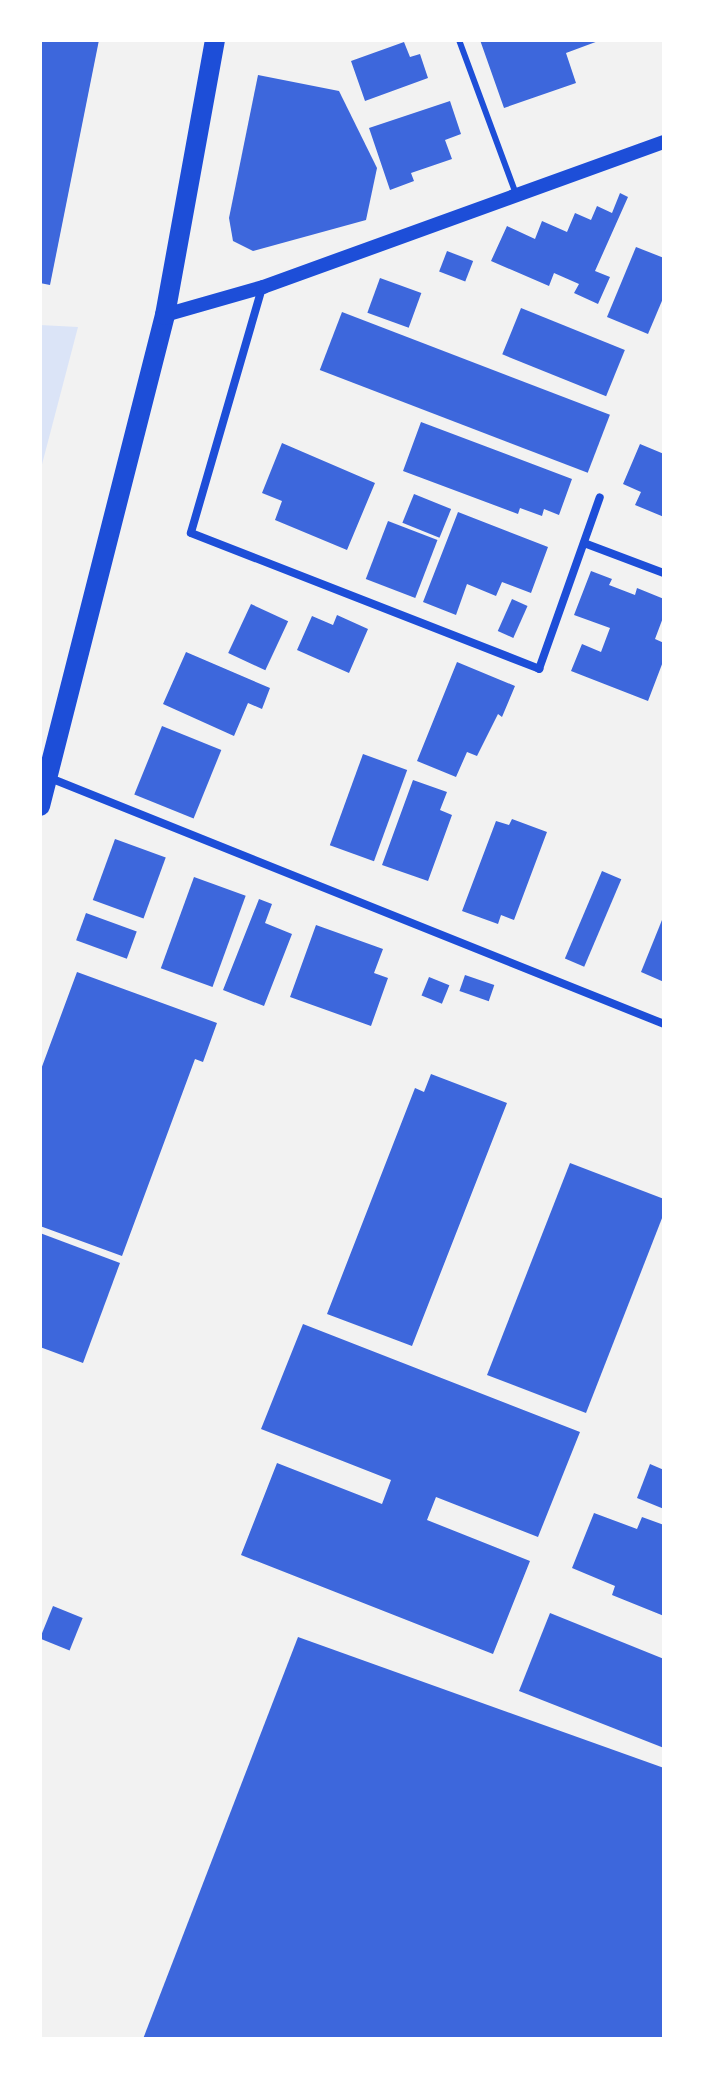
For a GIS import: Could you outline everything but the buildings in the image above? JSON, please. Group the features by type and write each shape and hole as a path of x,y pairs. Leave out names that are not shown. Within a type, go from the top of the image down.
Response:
{"main road":[{"path":"40,806 50,778 165,315 215,40"}],"street":[{"path":"165,315 263,287 664,142"},
{"path":"263,287 191,533 539,669 600,497"},
{"path":"584,543 664,573"},
{"path":"50,778 664,1024"}],"lane":[{"path":"459,40 516,195"}],"shaded area":[{"path":"40,325 78,327 40,472"}]}
